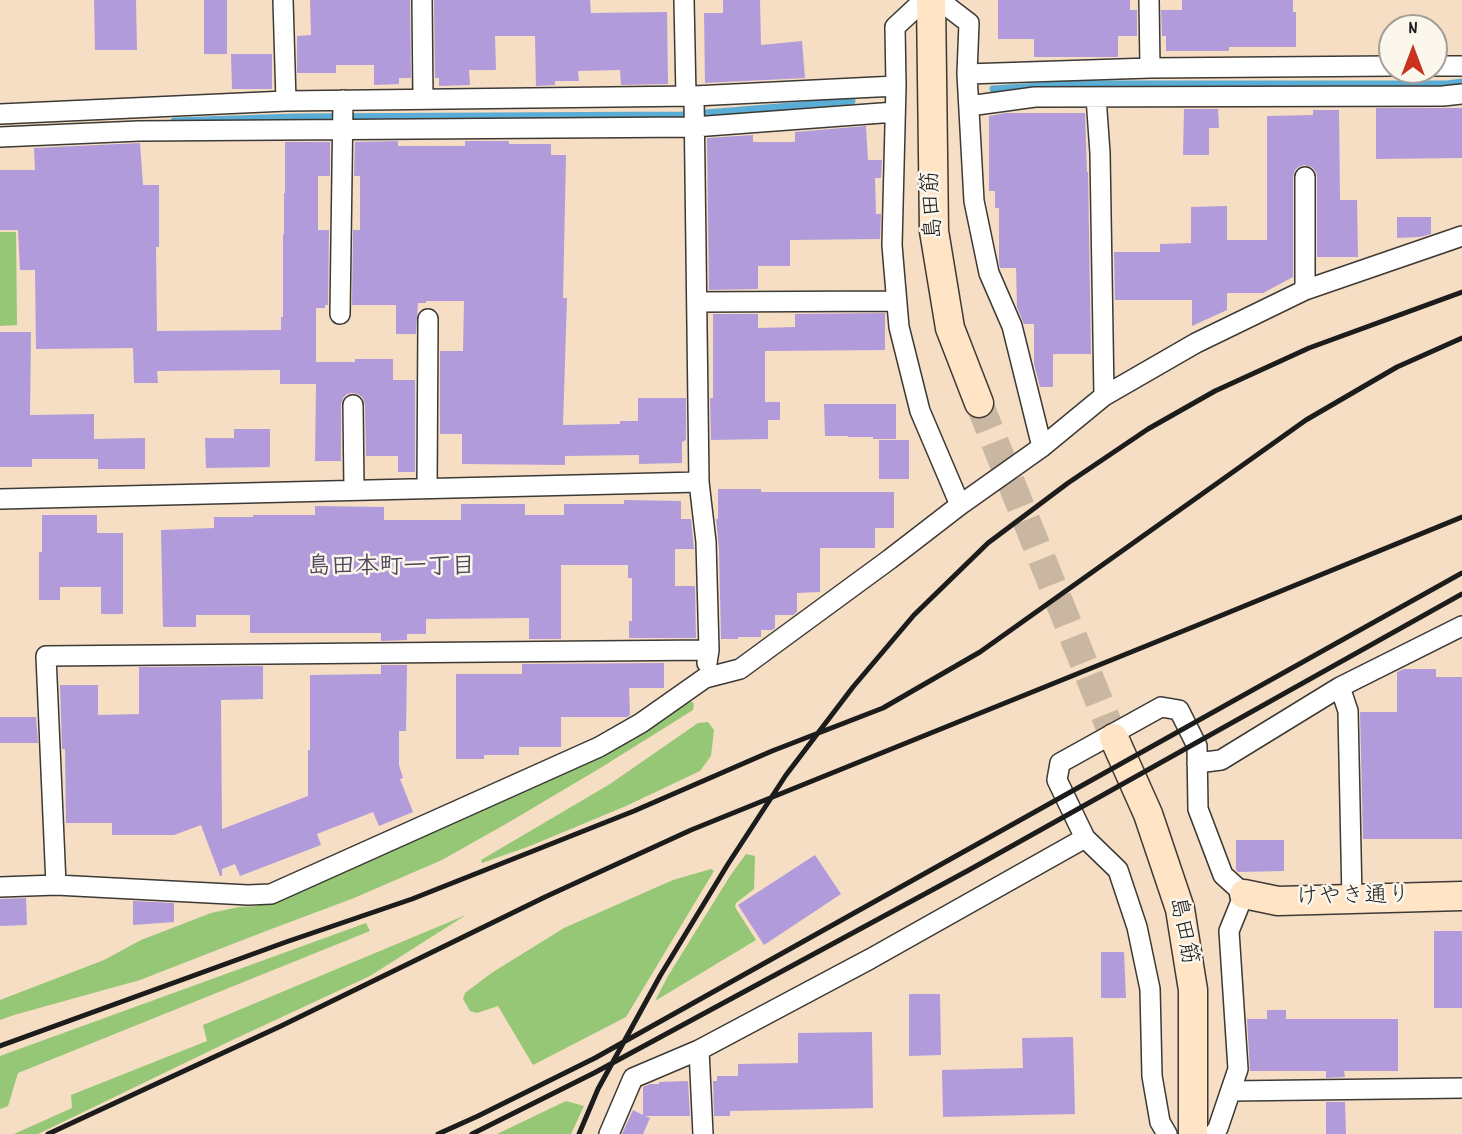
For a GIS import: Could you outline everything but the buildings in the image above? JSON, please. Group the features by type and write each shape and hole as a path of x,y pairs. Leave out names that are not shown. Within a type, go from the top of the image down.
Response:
{"street":[{"path":"284,0 286,101"},
{"path":"422,0 423,99"},
{"path":"684,0 693,109 699,482 706,542 709,650 705,678"},
{"path":"924,0 895,27 892,245 899,327 920,411 960,505"},
{"name":"島田筋","path":"931,0 934,231 950,328 979,403"},
{"path":"939,0 969,23 967,74 974,201 989,273 1012,326 1042,447"},
{"path":"1149,0 1150,68"},
{"path":"967,74 1150,68 1378,66"},
{"path":"0,137 139,131 343,116 693,109 896,86"},
{"path":"969,106 1035,97 1462,94"},
{"path":"1096,97 1100,153 1104,396"},
{"path":"0,114 286,101 343,116 423,99 693,109 895,112"},
{"path":"340,314 343,116"},
{"path":"1305,177 1305,290"},
{"path":"0,887 56,885 271,894 599,747 641,723 705,678 740,669 1042,447 1104,396 1196,343 1305,290 1462,236"},
{"path":"697,303 896,301"},
{"path":"427,488 428,319"},
{"path":"353,405 354,490"},
{"path":"0,499 699,482"},
{"path":"1197,763 1221,760 1340,687 1462,626"},
{"path":"56,885 46,656 709,650"},
{"path":"1340,687 1348,711 1352,899"},
{"path":"1167,1134 1160,1122 1152,1076 1150,989 1137,927 1118,870 1085,838 1057,780 1060,763 1161,708 1179,710 1197,746 1198,809 1223,875 1244,894 1228,931 1238,1069 1214,1134"},
{"name":"島田筋","path":"1114,738 1148,814 1180,909 1192,990 1193,1134"},
{"path":"609,1134 633,1078 699,1050 870,959 1085,838"},
{"name":"けやき通り","path":"1244,894 1278,901 1462,896"},
{"path":"699,1050 704,1134"},
{"path":"1231,1091 1462,1088"}],"green space":[{"path":"0,232 16,232 17,325 0,326"},
{"path":"689,701 694,703 693,710 602,767 442,860 354,898 140,980 0,1020 0,1000 104,960 141,940 211,913 257,906 304,886"},
{"path":"708,722 714,730 711,756 700,771 626,806 482,863 481,860 610,784 698,723"},
{"path":"746,854 755,856 754,889 736,903 735,907 756,940 655,1001 668,976"},
{"path":"711,869 714,871 626,1017 533,1065 498,1006 477,1013 470,1011 463,999 465,993 493,972 564,928 673,880"},
{"path":"466,915 370,976 38,1134 14,1134 72,1108 71,1095 207,1041 203,1025"},
{"path":"366,923 370,931 18,1073 8,1106 0,1109 0,1056"},
{"path":"566,1101 584,1106 571,1134 497,1134"}],"waterway":[{"path":"993,89 1072,84 1462,82"},
{"path":"174,121 296,117 681,115 852,101"}],"tunnel":[{"path":"979,403 1114,738"}],"railway":[{"path":"579,1134 598,1089 660,976 786,775 853,687 914,615 988,543 1068,483 1148,429 1215,391 1309,348 1462,292"},
{"path":"0,1046 412,899 883,708 980,652 1306,420 1397,367 1462,338"},
{"path":"48,1134 691,830 1462,517"},
{"path":"438,1134 595,1058 1462,573"},
{"path":"472,1134 594,1073 969,870 1462,594"}],"district":[{"name":"島田本町一丁目","path":"391,570"}]}
